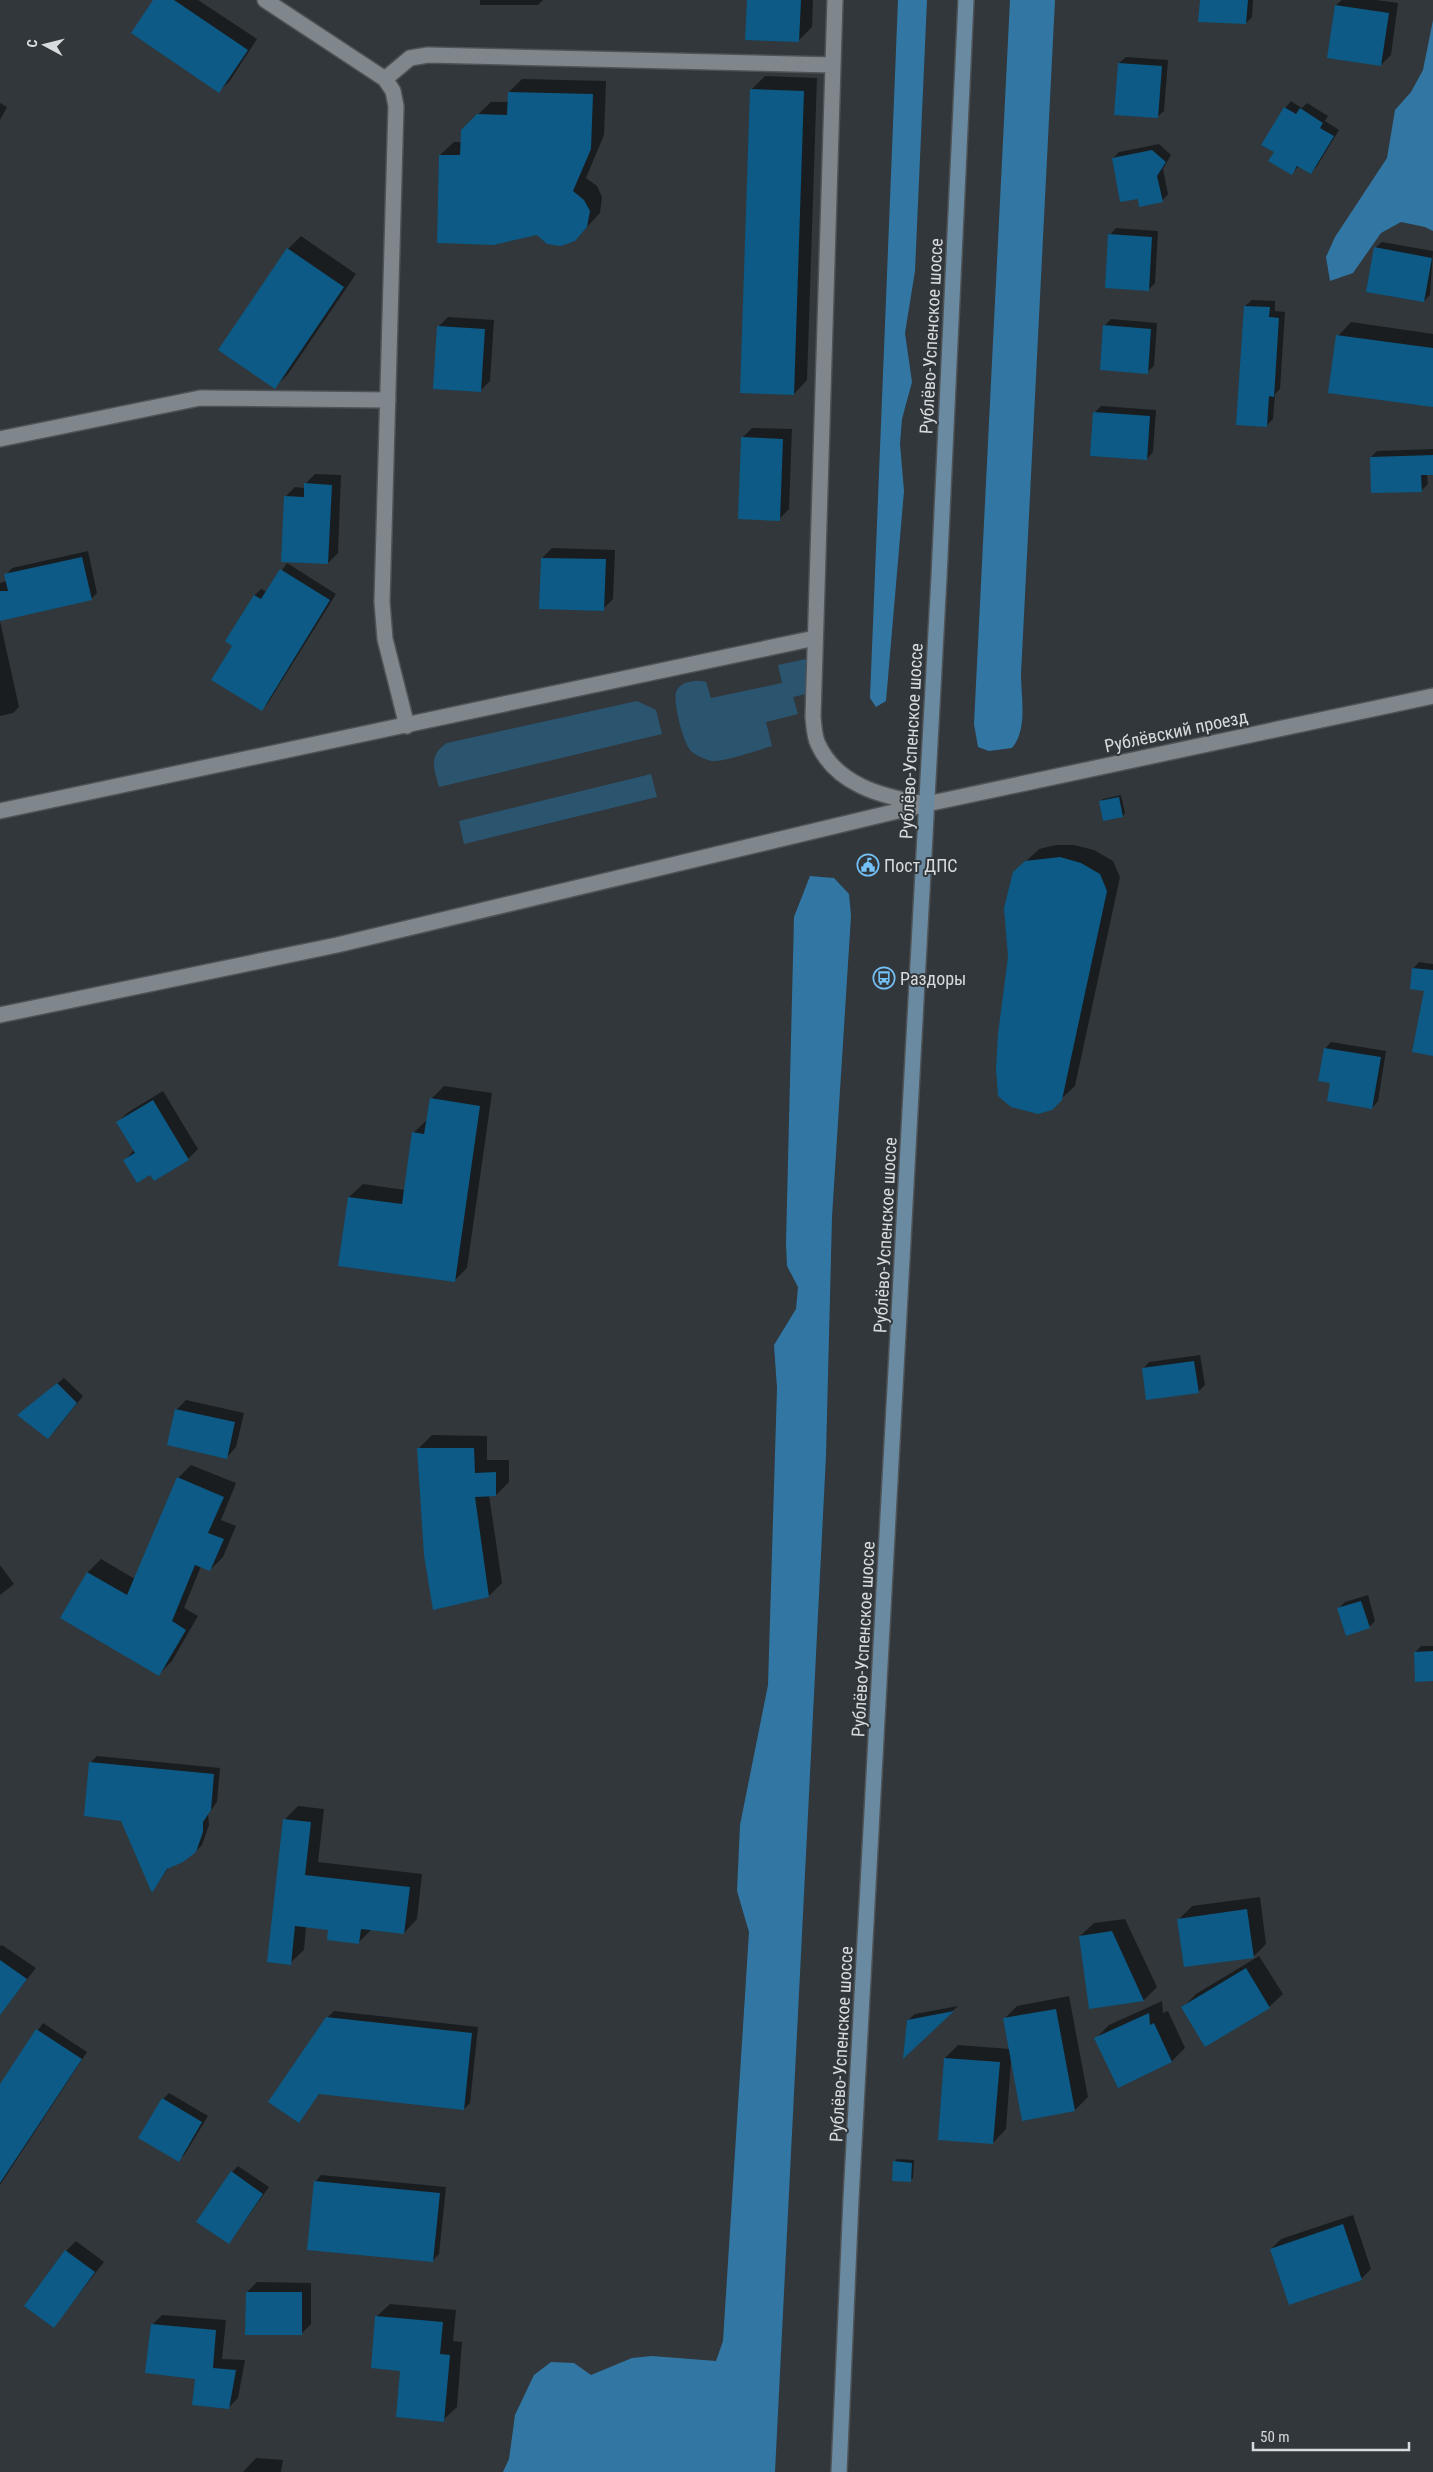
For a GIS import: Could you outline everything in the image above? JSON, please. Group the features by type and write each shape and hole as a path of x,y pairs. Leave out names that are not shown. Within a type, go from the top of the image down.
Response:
{"main road":[{"name":"Рублёво-Успенское шоссе","path":"839,2472 852,2179 927,804 966,0"}],"street":[{"path":"265,0 385,79 393,90 396,106 382,602 385,640 407,726"},
{"path":"835,0 813,717 817,742 831,765 858,786 890,798 927,804"},
{"path":"385,79 410,58 428,55 833,65"},
{"path":"0,439 200,398 388,400"},
{"path":"0,812 816,638"},
{"name":"Рублёвский проезд","path":"0,1015 337,945 927,804 1433,696"}],"shaded area":[{"path":"898,0 927,0 915,271 905,333 912,382 902,419 900,444 904,491 886,701 876,707 870,698"},
{"path":"1010,0 1055,0 1021,674 1022,723 1017,740 1012,748 989,751 978,747 974,724"},
{"path":"1433,20 1433,231 1425,227 1401,222 1381,233 1353,273 1330,281 1326,257 1335,237 1387,158 1395,110 1411,92 1423,70"},
{"path":"806,659 806,694 793,697 798,714 766,722 772,746 717,761 707,760 691,751 682,732 677,713 675,697 681,685 694,681 706,682 711,698 782,683 778,665"},
{"path":"637,701 656,710 662,734 439,787 434,768 435,757 437,752 447,743"},
{"path":"651,774 657,797 464,844 459,821"},
{"path":"810,876 834,878 849,894 851,916 832,1217 826,1455 775,2472 503,2472 509,2459 515,2415 534,2375 551,2362 574,2363 591,2375 632,2358 652,2356 716,2361 723,2341 749,1932 737,1891 740,1825 768,1685 777,1388 774,1345 796,1309 798,1287 787,1266 786,1243 794,917"}],"building":[{"path":"153,0 174,0 248,50 219,93 131,33"},
{"path":"747,0 801,0 799,42 745,40"},
{"path":"1200,0 1248,0 1246,24 1198,22"},
{"path":"1335,5 1389,13 1381,66 1327,58"},
{"path":"1118,63 1162,66 1158,118 1114,115"},
{"path":"750,89 804,91 794,395 740,393"},
{"path":"508,92 593,94 591,149 573,191 584,200 590,211 587,227 575,241 561,246 547,244 537,235 493,245 437,243 439,155 460,155 461,130 477,114 507,115"},
{"path":"1284,107 1296,114 1300,108 1323,123 1320,128 1334,136 1311,174 1297,166 1292,175 1268,161 1274,152 1261,145"},
{"path":"1152,150 1166,162 1157,176 1163,202 1139,207 1138,199 1120,202 1112,158"},
{"path":"1108,234 1152,237 1149,291 1105,288"},
{"path":"1374,247 1432,258 1424,302 1366,292"},
{"path":"287,248 344,287 275,389 218,350"},
{"path":"1244,306 1270,307 1269,317 1279,318 1274,397 1269,396 1267,427 1236,425"},
{"path":"1103,325 1151,329 1148,374 1100,370"},
{"path":"437,326 485,329 481,392 433,389"},
{"path":"1336,335 1433,348 1433,407 1328,393"},
{"path":"1093,412 1150,416 1147,460 1090,456"},
{"path":"741,437 783,439 780,521 738,519"},
{"path":"1433,455 1433,475 1421,475 1422,492 1371,493 1370,457"},
{"path":"304,483 332,485 328,564 281,562 284,496 304,497"},
{"path":"82,557 92,600 0,621 0,591 8,591 4,574"},
{"path":"541,558 606,559 604,611 539,609"},
{"path":"280,569 330,600 262,711 211,680 232,646 225,641 254,595 261,599"},
{"path":"1119,797 1123,817 1103,821 1099,801"},
{"path":"1060,857 1081,863 1100,874 1107,891 1062,1100 1052,1110 1038,1114 1011,1107 998,1096 996,1069 998,1034 1008,957 1004,908 1013,872 1025,861"},
{"path":"1412,968 1433,970 1433,1056 1412,1052 1424,991 1410,989"},
{"path":"1324,1048 1381,1057 1372,1109 1327,1101 1330,1083 1318,1081"},
{"path":"430,1098 480,1106 455,1282 338,1266 348,1197 402,1204 412,1132 424,1134"},
{"path":"153,1100 189,1160 154,1181 150,1175 137,1183 123,1160 135,1153 116,1122"},
{"path":"1194,1361 1199,1393 1146,1400 1142,1368"},
{"path":"57,1383 77,1403 48,1439 17,1415"},
{"path":"175,1409 235,1422 227,1459 167,1445"},
{"path":"417,1448 474,1448 475,1473 496,1472 496,1496 475,1497 489,1597 433,1610 424,1555"},
{"path":"177,1477 224,1497 208,1533 224,1539 210,1571 195,1565 172,1621 186,1630 159,1676 60,1618 87,1572 127,1595"},
{"path":"1361,1601 1370,1628 1346,1636 1337,1608"},
{"path":"1433,1651 1433,1681 1415,1682 1414,1652"},
{"path":"89,1762 214,1774 211,1810 203,1822 203,1832 196,1852 183,1862 167,1869 152,1893 121,1821 84,1816"},
{"path":"283,1819 311,1822 305,1875 410,1887 404,1934 361,1929 359,1944 327,1940 328,1930 295,1926 291,1965 267,1962"},
{"path":"1247,1909 1254,1958 1184,1967 1177,1919"},
{"path":"1112,1931 1144,2001 1089,2009 1079,1936"},
{"path":"0,1960 27,1979 0,2015"},
{"path":"1246,1968 1270,2008 1205,2047 1181,2007"},
{"path":"1056,2009 1075,2111 1022,2121 1003,2018"},
{"path":"954,2011 903,2059 907,2020"},
{"path":"1149,2013 1150,2025 1154,2023 1172,2062 1118,2088 1094,2038"},
{"path":"326,2017 472,2033 464,2110 319,2094 299,2123 268,2102"},
{"path":"36,2029 82,2059 0,2183 0,2084"},
{"path":"944,2058 1000,2062 993,2144 938,2140"},
{"path":"162,2098 202,2122 179,2162 138,2138"},
{"path":"893,2161 912,2163 911,2182 892,2181"},
{"path":"231,2171 263,2194 229,2244 196,2222"},
{"path":"314,2181 440,2193 433,2262 307,2250"},
{"path":"1343,2224 1362,2280 1289,2305 1270,2249"},
{"path":"65,2250 95,2272 54,2328 24,2306"},
{"path":"246,2292 302,2292 302,2335 245,2335"},
{"path":"375,2316 443,2322 440,2354 450,2355 444,2422 396,2417 400,2371 371,2368"},
{"path":"151,2324 216,2330 213,2368 236,2370 229,2409 192,2405 195,2379 145,2373"}],"place":[{"name":"Пост ДПС","path":"868,865"},
{"name":"Раздоры","path":"884,978"}]}
